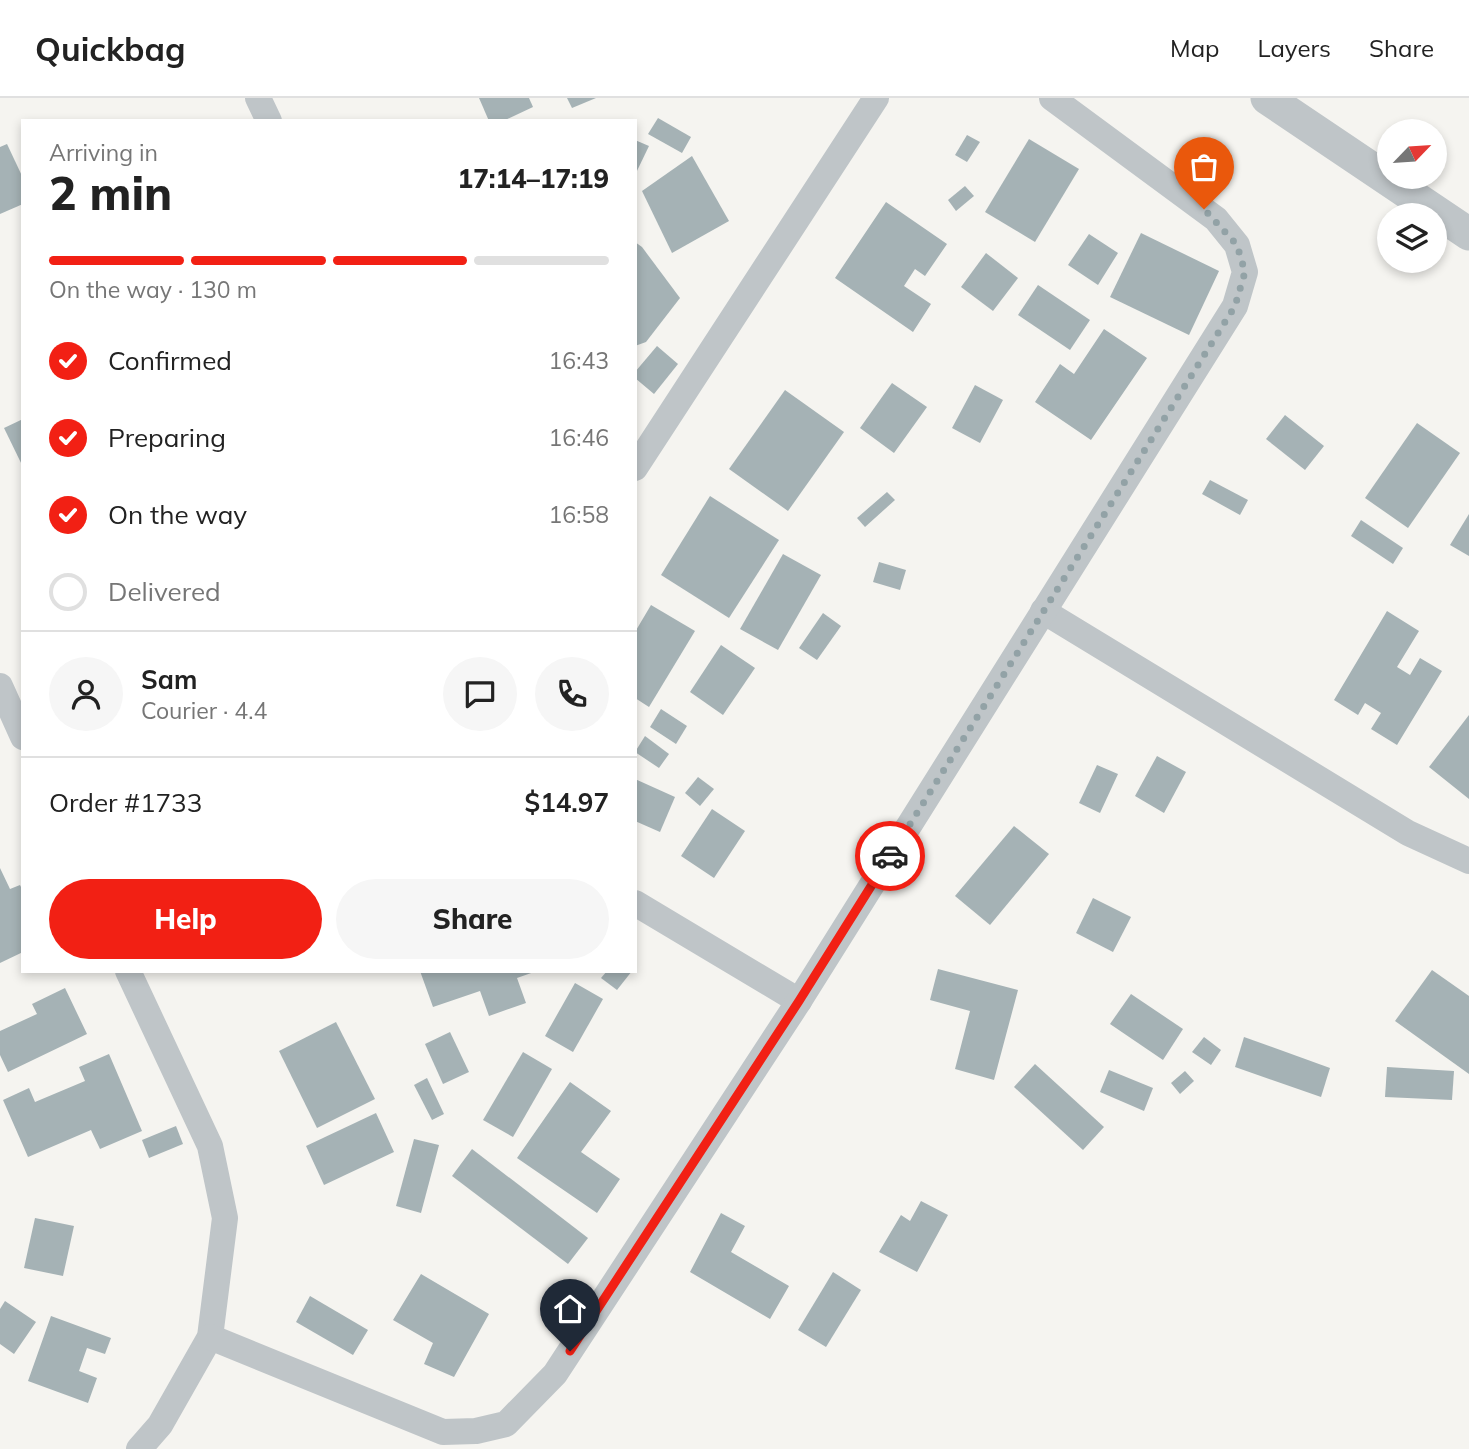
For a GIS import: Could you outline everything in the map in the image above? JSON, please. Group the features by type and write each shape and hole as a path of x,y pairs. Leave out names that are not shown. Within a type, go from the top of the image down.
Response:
{"street":[{"path":"258,98 268,119"},
{"path":"637,465 876,98"},
{"path":"211,1337 443,1432 476,1431 506,1424 555,1374 799,1001 1235,306 1245,272 1237,245 1216,219 1052,98"},
{"path":"1267,98 1469,234"},
{"path":"1044,611 1409,834 1469,861"},
{"path":"0,686 21,733"},
{"path":"637,904 799,1001"},
{"path":"129,973 210,1146 225,1218 211,1337 160,1425 139,1449"}],"building":[{"path":"479,98 529,98 533,107 507,119 488,119"},
{"path":"567,98 596,98 572,108"},
{"path":"658,118 691,137 682,153 648,134"},
{"path":"967,135 980,142 967,162 955,155"},
{"path":"1029,139 1079,169 1035,242 985,212"},
{"path":"637,141 649,146 637,171"},
{"path":"7,144 21,174 21,205 0,214 0,147"},
{"path":"692,156 729,221 672,253 642,191"},
{"path":"965,186 974,196 956,211 948,200"},
{"path":"886,202 947,244 925,276 915,269 904,286 931,304 913,332 835,278"},
{"path":"1141,233 1219,271 1189,335 1110,297"},
{"path":"1089,234 1118,253 1098,285 1068,265"},
{"path":"637,243 680,298 646,342 637,345"},
{"path":"986,253 1018,278 993,311 961,287"},
{"path":"1038,285 1090,320 1070,350 1018,315"},
{"path":"1104,329 1147,358 1091,440 1035,402 1060,364 1074,374"},
{"path":"657,346 678,364 654,394 637,380 637,370"},
{"path":"892,383 927,407 894,453 860,428"},
{"path":"975,385 1003,400 980,443 952,428"},
{"path":"785,390 844,432 788,511 729,469"},
{"path":"1285,415 1324,446 1305,470 1266,439"},
{"path":"21,420 21,463 4,428"},
{"path":"1417,423 1460,453 1408,528 1365,498"},
{"path":"1210,480 1248,500 1240,515 1202,494"},
{"path":"887,492 895,500 865,527 857,518"},
{"path":"710,496 779,540 729,618 661,575"},
{"path":"1469,514 1469,556 1450,545"},
{"path":"1361,520 1403,548 1393,564 1351,536"},
{"path":"783,554 821,575 778,650 740,629"},
{"path":"879,562 906,570 900,590 873,582"},
{"path":"651,605 695,631 649,707 637,699 637,629"},
{"path":"1387,611 1419,631 1397,667 1410,675 1420,658 1442,671 1397,745 1371,729 1381,713 1365,703 1358,715 1334,700"},
{"path":"823,613 841,626 817,660 799,648"},
{"path":"721,645 755,668 723,715 690,692"},
{"path":"661,709 687,726 676,744 650,727"},
{"path":"1469,715 1469,799 1429,767"},
{"path":"645,736 669,754 659,768 637,753"},
{"path":"1157,756 1186,772 1164,813 1135,796"},
{"path":"1097,765 1118,774 1100,813 1079,803"},
{"path":"698,777 714,789 700,806 685,793"},
{"path":"637,780 675,797 660,832 637,822"},
{"path":"712,809 745,831 714,878 681,856"},
{"path":"1014,826 1049,854 990,925 955,896"},
{"path":"0,868 10,889 20,885 21,887 21,953 0,963"},
{"path":"1093,898 1131,917 1113,952 1076,933"},
{"path":"938,969 1018,990 994,1080 955,1069 970,1011 930,1000"},
{"path":"1432,970 1469,996 1469,1074 1395,1021"},
{"path":"421,973 531,973 517,978 526,1003 489,1016 480,991 433,1007"},
{"path":"605,973 630,973 617,990 601,978"},
{"path":"575,983 603,999 573,1052 545,1036"},
{"path":"65,988 87,1034 8,1072 0,1055 0,1031 37,1014 32,1004"},
{"path":"1131,994 1183,1029 1163,1060 1110,1024"},
{"path":"336,1022 375,1099 317,1128 279,1051"},
{"path":"450,1032 469,1072 443,1084 425,1044"},
{"path":"1204,1037 1221,1050 1211,1065 1192,1052"},
{"path":"1244,1037 1330,1068 1321,1097 1235,1067"},
{"path":"523,1052 552,1069 513,1137 483,1120"},
{"path":"109,1054 142,1131 100,1149 91,1130 28,1157 3,1100 29,1088 35,1102 85,1081 79,1067"},
{"path":"1035,1064 1104,1127 1083,1150 1014,1087"},
{"path":"1387,1067 1454,1071 1452,1100 1385,1097"},
{"path":"1109,1070 1153,1088 1144,1111 1100,1092"},
{"path":"1185,1071 1194,1081 1180,1094 1171,1083"},
{"path":"427,1078 444,1114 432,1120 414,1085"},
{"path":"570,1082 611,1111 581,1152 620,1179 597,1213 517,1158"},
{"path":"376,1113 394,1152 324,1185 306,1146"},
{"path":"176,1126 183,1144 149,1158 142,1140"},
{"path":"414,1139 439,1145 421,1213 396,1206"},
{"path":"472,1149 588,1238 568,1264 452,1176"},
{"path":"921,1201 948,1215 917,1272 879,1252 901,1215 910,1221"},
{"path":"721,1213 745,1226 731,1252 789,1286 770,1319 690,1272"},
{"path":"35,1218 74,1226 63,1276 24,1268"},
{"path":"833,1272 861,1290 826,1347 798,1330"},
{"path":"421,1274 489,1314 454,1377 424,1364 433,1343 393,1320"},
{"path":"310,1296 368,1330 353,1355 296,1322"},
{"path":"5,1301 36,1322 14,1354 0,1344 0,1309"},
{"path":"51,1316 111,1338 105,1354 87,1348 79,1371 97,1378 88,1403 28,1381"}],"way so far":[{"path":"890,856 1235,306 1245,272 1237,245 1204,209"}],"route":[{"path":"570,1351 799,1001 890,856"}]}
